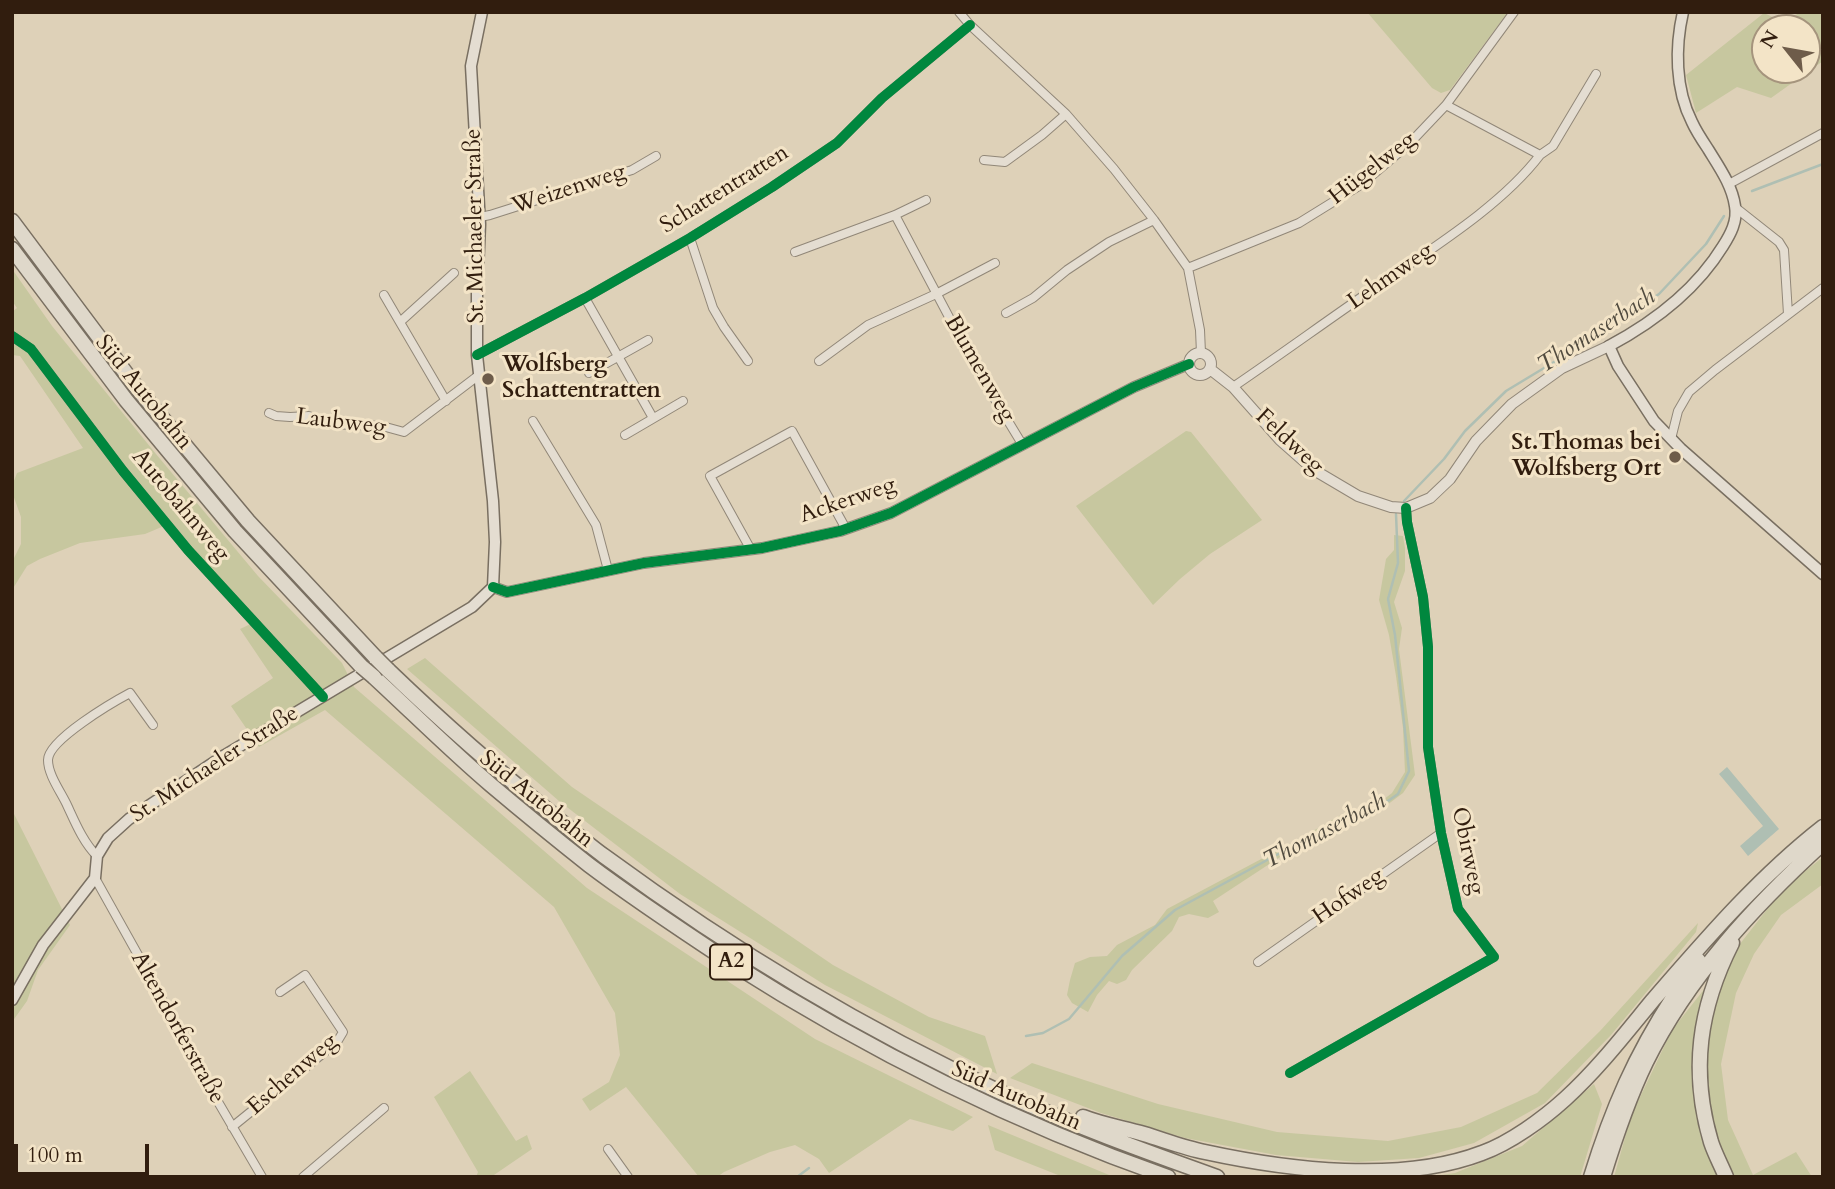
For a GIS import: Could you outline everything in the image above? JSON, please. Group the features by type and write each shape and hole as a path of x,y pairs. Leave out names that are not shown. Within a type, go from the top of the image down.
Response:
{"highway":[{"name":"Süd Autobahn","path":"12,221 137,388 248,521 376,658 443,722 602,855 689,917 799,986 876,1030 1031,1105 1145,1152 1217,1177"},
{"name":"Süd Autobahn","path":"12,249 126,400 235,531 361,666 490,784 591,866 680,930 791,1000 868,1044 1053,1133 1168,1177"},
{"path":"1031,1105 1063,1109 1096,1122 1204,1152 1337,1171 1440,1166 1483,1153 1541,1119 1564,1100 1738,903 1823,827"},
{"path":"1603,1177 1619,1126 1646,1062 1674,1014 1711,959 1782,880 1823,843"},
{"path":"1591,1177 1605,1130 1641,1050 1694,965 1768,876"},
{"path":"1726,1177 1712,1144 1703,1105 1700,1068 1703,1027 1709,998 1720,968 1741,927"}],"main road":[{"name":"St. Michaeler Straße","path":"97,856 108,838 129,819 225,755 472,607 493,587 493,501 477,355 480,217 471,66 482,12"},
{"path":"1683,12 1677,49 1684,98 1691,120 1729,184 1736,208 1735,221 1711,266 1695,284 1649,323 1609,346 1618,366 1654,421 1823,574"},
{"path":"12,999 43,945 95,878 97,856"}],"street":[{"path":"960,12 1066,114 1154,219 1188,268 1200,330 1201,353"},
{"name":"Hügelweg","path":"1188,268 1299,223 1362,184 1409,144 1447,105 1514,12"},
{"name":"Schattentratten","path":"477,355 690,238 837,144 882,98 971,25"},
{"name":"Lehmweg","path":"1233,387 1494,202 1528,171 1540,155 1553,146 1596,74"},
{"path":"1447,105 1540,155"},
{"path":"984,160 1005,162 1066,114"},
{"path":"1729,184 1823,133"},
{"name":"Weizenweg","path":"480,217 608,179 632,170 656,156"},
{"path":"795,252 895,215 926,200"},
{"path":"1736,208 1779,242 1784,250 1788,314"},
{"name":"Blumenweg","path":"895,215 977,370 1022,444"},
{"path":"1006,313 1033,298 1067,270 1109,242 1154,219"},
{"path":"690,238 713,308 748,361"},
{"name":"Blumenweg","path":"820,361 868,325 995,263"},
{"path":"400,322 454,273"},
{"path":"1671,439 1678,411 1689,392 1823,288"},
{"path":"384,295 446,401"},
{"path":"585,298 653,418"},
{"name":"Autobahnweg","path":"12,335 31,349 123,471 188,550 323,697"},
{"path":"589,373 648,340"},
{"path":"1406,508 1430,498 1450,479 1476,441 1512,404 1562,368 1609,346"},
{"path":"1201,353 1209,358 1211,365 1205,374 1198,375 1192,371 1189,364 1192,356 1201,353"},
{"name":"Ackerweg","path":"493,587 507,592 643,563 751,550 846,529 891,513 1134,387 1189,364"},
{"name":"Feldweg","path":"1210,369 1233,387 1280,440 1314,470 1358,496 1391,507 1406,508"},
{"name":"Laubweg","path":"269,413 276,416 309,416 328,424 382,426 404,432 479,375"},
{"path":"625,435 683,401"},
{"path":"533,421 596,525 608,570"},
{"path":"751,550 710,475 792,431 846,529"},
{"name":"Obirweg","path":"1290,1073 1494,957 1458,909 1441,833 1428,747 1428,647 1423,597 1406,522 1406,508"},
{"path":"97,856 89,848 74,819 50,769 48,757 53,749 93,713 130,693 153,725"},
{"name":"Hofweg","path":"1258,962 1441,833"},
{"name":"Altendorferstraße","path":"95,878 190,1054 262,1177"},
{"name":"Eschenweg","path":"232,1127 337,1042 343,1032 305,975 281,992"},
{"path":"303,1177 384,1108"},
{"path":"608,1149 628,1177"}],"green space":[{"path":"1367,12 1508,12 1450,90 1441,93 1432,88"},
{"path":"1800,12 1823,12 1821,62 1821,14 1797,14"},
{"path":"1751,23 1751,84 1791,84 1771,98 1737,87 1696,113 1686,75"},
{"path":"12,269 52,326 258,576 342,663 354,687 587,888 815,1039 973,1117 953,1131 910,1119 829,1173 819,1159 795,1145 770,1152 717,1177 699,1177 626,1087 590,1111 582,1099 609,1082 620,1055 615,1013 554,907 325,710 259,747 231,706 273,678 240,629 257,621 171,523 145,534 80,543 40,559 27,566 12,590 12,562 21,544 21,517 12,492 17,473 83,448 20,356 12,355 12,312 17,308 12,301"},
{"path":"1186,431 1191,432 1262,520 1210,554 1153,605 1076,506"},
{"path":"1394,535 1403,536 1405,548 1405,571 1394,602 1402,628 1399,649 1415,775 1403,793 1383,808 1280,857 1213,901 1219,912 1208,918 1189,914 1179,917 1172,931 1132,970 1126,980 1117,984 1109,981 1088,1012 1072,1003 1067,995 1075,963 1090,957 1107,956 1117,945 1155,925 1167,909 1348,811 1371,809 1392,793 1405,772 1403,728 1389,635 1379,600 1386,559 1394,550"},
{"path":"425,658 572,787 833,965 929,1017 985,1036 997,1074 825,985 680,894 559,801 407,669"},
{"path":"12,810 70,925 38,970 27,1001 12,1022"},
{"path":"1823,857 1823,884 1781,915 1754,954 1736,993 1721,1064 1728,1120 1753,1175 1796,1152 1812,1177 1614,1177 1631,1116 1672,1030 1784,888"},
{"path":"1698,923 1696,932 1611,1035 1545,1103 1474,1143 1419,1158 1358,1162 1276,1155 1185,1138 1101,1113 1010,1078 1032,1063 1158,1104 1277,1132 1388,1141 1461,1127 1537,1093 1600,1031"},
{"path":"470,1071 516,1141 527,1135 532,1149 491,1177 476,1177 478,1172 434,1097"},
{"path":"1594,1084 1602,1104 1580,1177 1428,1177 1455,1173 1522,1146"},
{"path":"988,1125 1114,1177 1063,1177 995,1150"}],"shaded area":[{"path":"1727,767 1779,829 1748,856 1740,846 1763,826 1719,774"}],"waterway":[{"name":"Thomaserbach","path":"1752,191 1823,164"},
{"name":"Thomaserbach","path":"1404,501 1444,459 1465,431 1506,391 1602,333 1659,294 1706,244 1724,216"},
{"name":"Thomaserbach","path":"1026,1036 1043,1033 1069,1019 1122,956 1175,910 1328,827 1375,810 1398,794 1409,771 1395,635 1388,599 1398,563 1396,514"},
{"name":"Thomaserbach","path":"797,1177 809,1168"}],"cycle path":[{"path":"477,355 585,298 772,187 837,143 882,98 970,25"},
{"path":"12,336 31,349 123,471 188,550 323,697"},
{"path":"493,587 507,592 644,563 762,548 840,531 891,513 1134,387 1189,364"},
{"path":"1290,1073 1494,957 1458,909 1441,833 1428,747 1428,647 1423,597 1406,508"}],"place":[{"name":"Wolfsberg Schattentratten","path":"488,379"},
{"name":"St.Thomas bei Wolfsberg Ort","path":"1675,457"}]}
